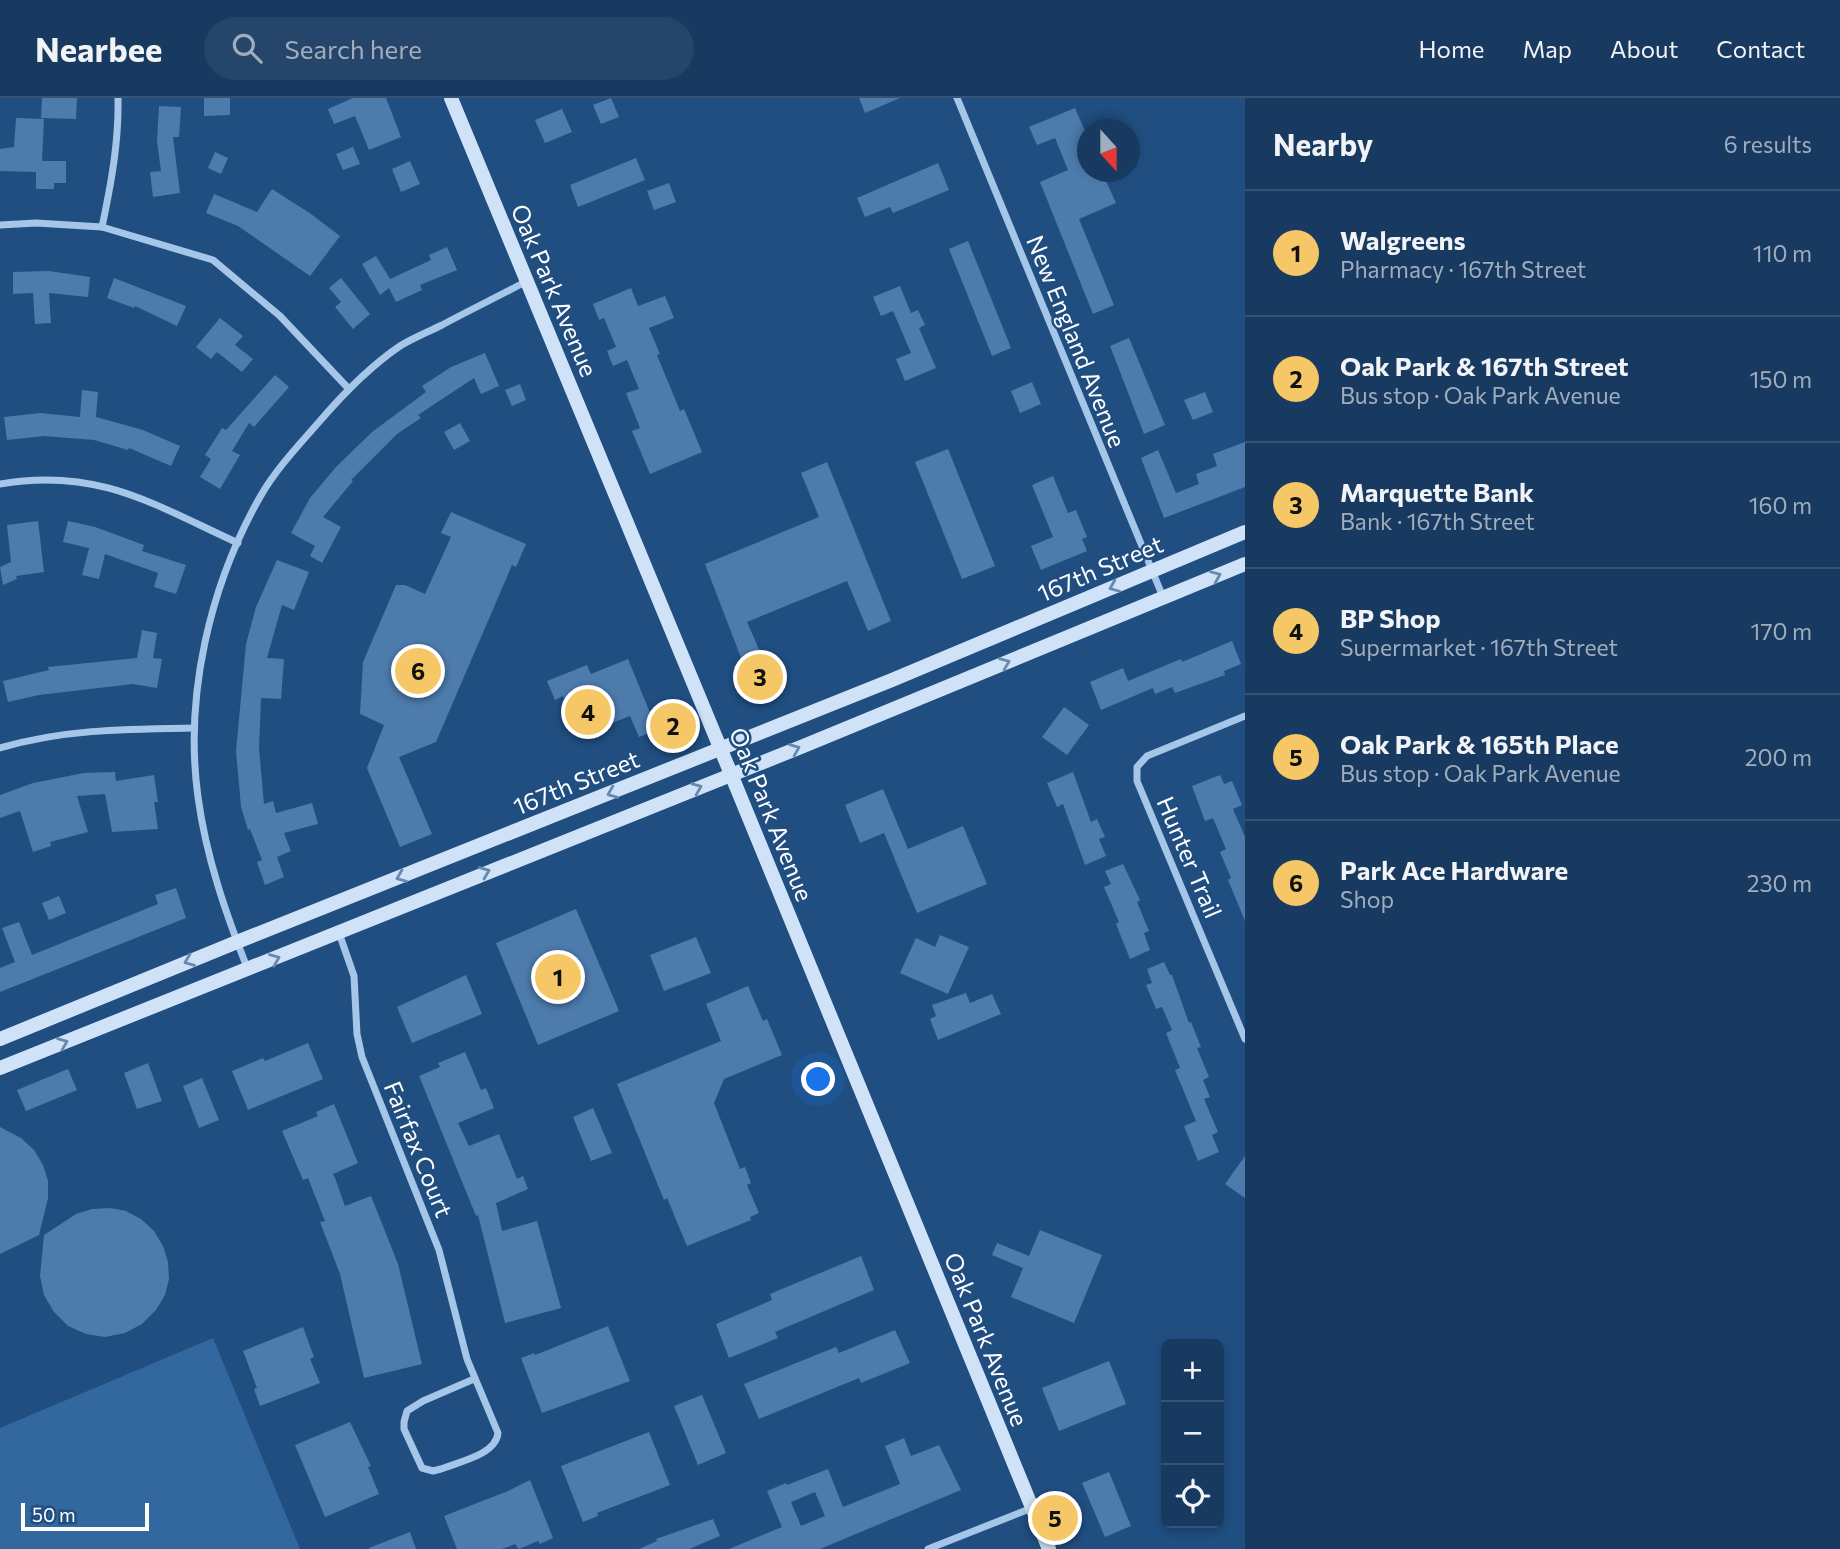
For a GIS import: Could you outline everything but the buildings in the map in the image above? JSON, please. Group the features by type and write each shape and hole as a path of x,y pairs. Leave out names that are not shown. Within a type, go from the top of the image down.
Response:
{"main road":[{"name":"Oak Park Avenue","path":"451,98 732,774 1049,1549"},
{"name":"167th Street","path":"0,1040 237,942 721,749 1245,532"},
{"name":"167th Street","path":"0,1068 248,970 1245,564"}],"street":[{"path":"102,227 116,162 118,98"},
{"name":"New England Avenue","path":"957,98 1163,598"},
{"path":"0,225 36,223 102,227 213,260 279,316 348,388"},
{"path":"248,970 212,867 205,836 197,795 194,728 201,664 209,628 237,543 261,495 281,467 348,388 400,346 527,281"},
{"path":"0,484 51,478 90,482 119,489 237,543"},
{"name":"Hunter Trail","path":"1245,716 1147,756 1137,767 1137,781 1245,1039"},
{"path":"0,748 43,737 89,730 194,728"},
{"name":"Fairfax Court","path":"339,933 354,976 362,1057 439,1250 474,1378 496,1428 497,1439 490,1448 441,1469 428,1471 422,1468 404,1429 407,1411 474,1378"},
{"path":"928,1549 1032,1508"}],"shaded area":[{"path":"213,1338 300,1549 0,1549 0,1428"}],"place":[{"name":"Park Ace Hardware","path":"418,671"},
{"name":"Marquette Bank","path":"760,677"},
{"name":"BP Shop","path":"588,712"},
{"name":"Oak Park & 167th Street","path":"673,726"},
{"name":"Walgreens","path":"558,977"},
{"name":"Oak Park & 165th Place","path":"1055,1518"}]}
